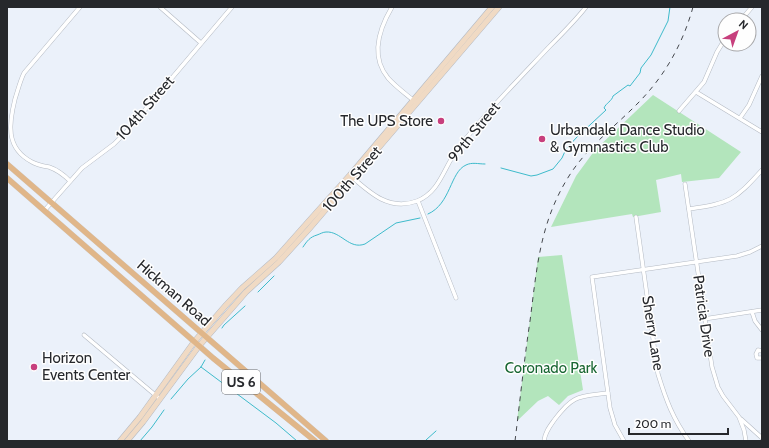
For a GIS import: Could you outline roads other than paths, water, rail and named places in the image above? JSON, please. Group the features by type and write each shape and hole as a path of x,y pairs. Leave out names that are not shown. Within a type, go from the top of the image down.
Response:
{"main road":[{"name":"100th Street","path":"157,398 196,344 246,292 279,262 415,102 492,7"},
{"name":"100th Street","path":"415,102 499,7"},
{"name":"Hickman Road","path":"7,164 326,441"},
{"name":"Hickman Road","path":"7,178 196,344 315,441"},
{"path":"120,441 157,398"},
{"path":"127,441 157,398"}],"street":[{"path":"70,181 58,171 35,164 20,153 14,144 11,135 10,118 24,73 80,7"},
{"path":"160,7 201,42"},
{"name":"104th Street","path":"44,211 82,168 114,144 232,7"},
{"path":"392,7 379,39 379,58 382,69 390,79 415,102"},
{"name":"99th Street","path":"418,201 433,190 440,181 451,159 462,143 507,91 586,7"},
{"path":"679,111 696,92 708,75 717,52"},
{"path":"740,118 749,105 762,76"},
{"path":"696,92 762,132"},
{"path":"689,210 717,205 729,201 744,190 762,170"},
{"path":"352,177 374,196 387,202 404,204 418,201 456,298"},
{"name":"Patricia Drive","path":"685,184 704,319 714,377 726,401 739,416 746,441"},
{"name":"Sherry Lane","path":"636,218 658,374 664,396 672,413 689,441"},
{"path":"624,441 612,416 592,277 744,254 762,246"},
{"path":"704,319 762,310"},
{"path":"752,312 755,321 762,330"},
{"path":"84,335 157,398"},
{"path":"762,351 758,350 756,354 757,358 762,358"},
{"path":"544,441 547,431 568,402 578,397 608,393"},
{"path":"739,416 762,438"}],"waterway":[{"path":"501,168 531,176 553,169 562,158 566,149 606,110 604,108 613,96 628,85 630,86 640,73 641,68 651,55 668,21 670,7"},
{"path":"428,214 436,209 441,203 461,169 466,165 475,163 485,164"},
{"path":"303,247 311,238 326,232 336,234 354,245 365,244 396,223 420,218"},
{"path":"258,292 274,276"},
{"path":"222,328 245,306"},
{"path":"171,399 188,379 201,367 205,360"},
{"path":"201,367 276,423 297,441"},
{"path":"140,441 164,410"},
{"path":"426,440 436,431"}],"railway":[{"path":"515,441 538,264 541,246 552,210 559,193 569,176 585,155 640,101 666,69 679,45 693,7"}],"place":[{"name":"The UPS Store","path":"441,121"},
{"name":"Urbandale Dance Studio & Gymnastics Club","path":"542,139"},
{"name":"Horizon Events Center","path":"34,367"}],"park label":[{"name":"Coronado Park","path":"551,368"}]}
